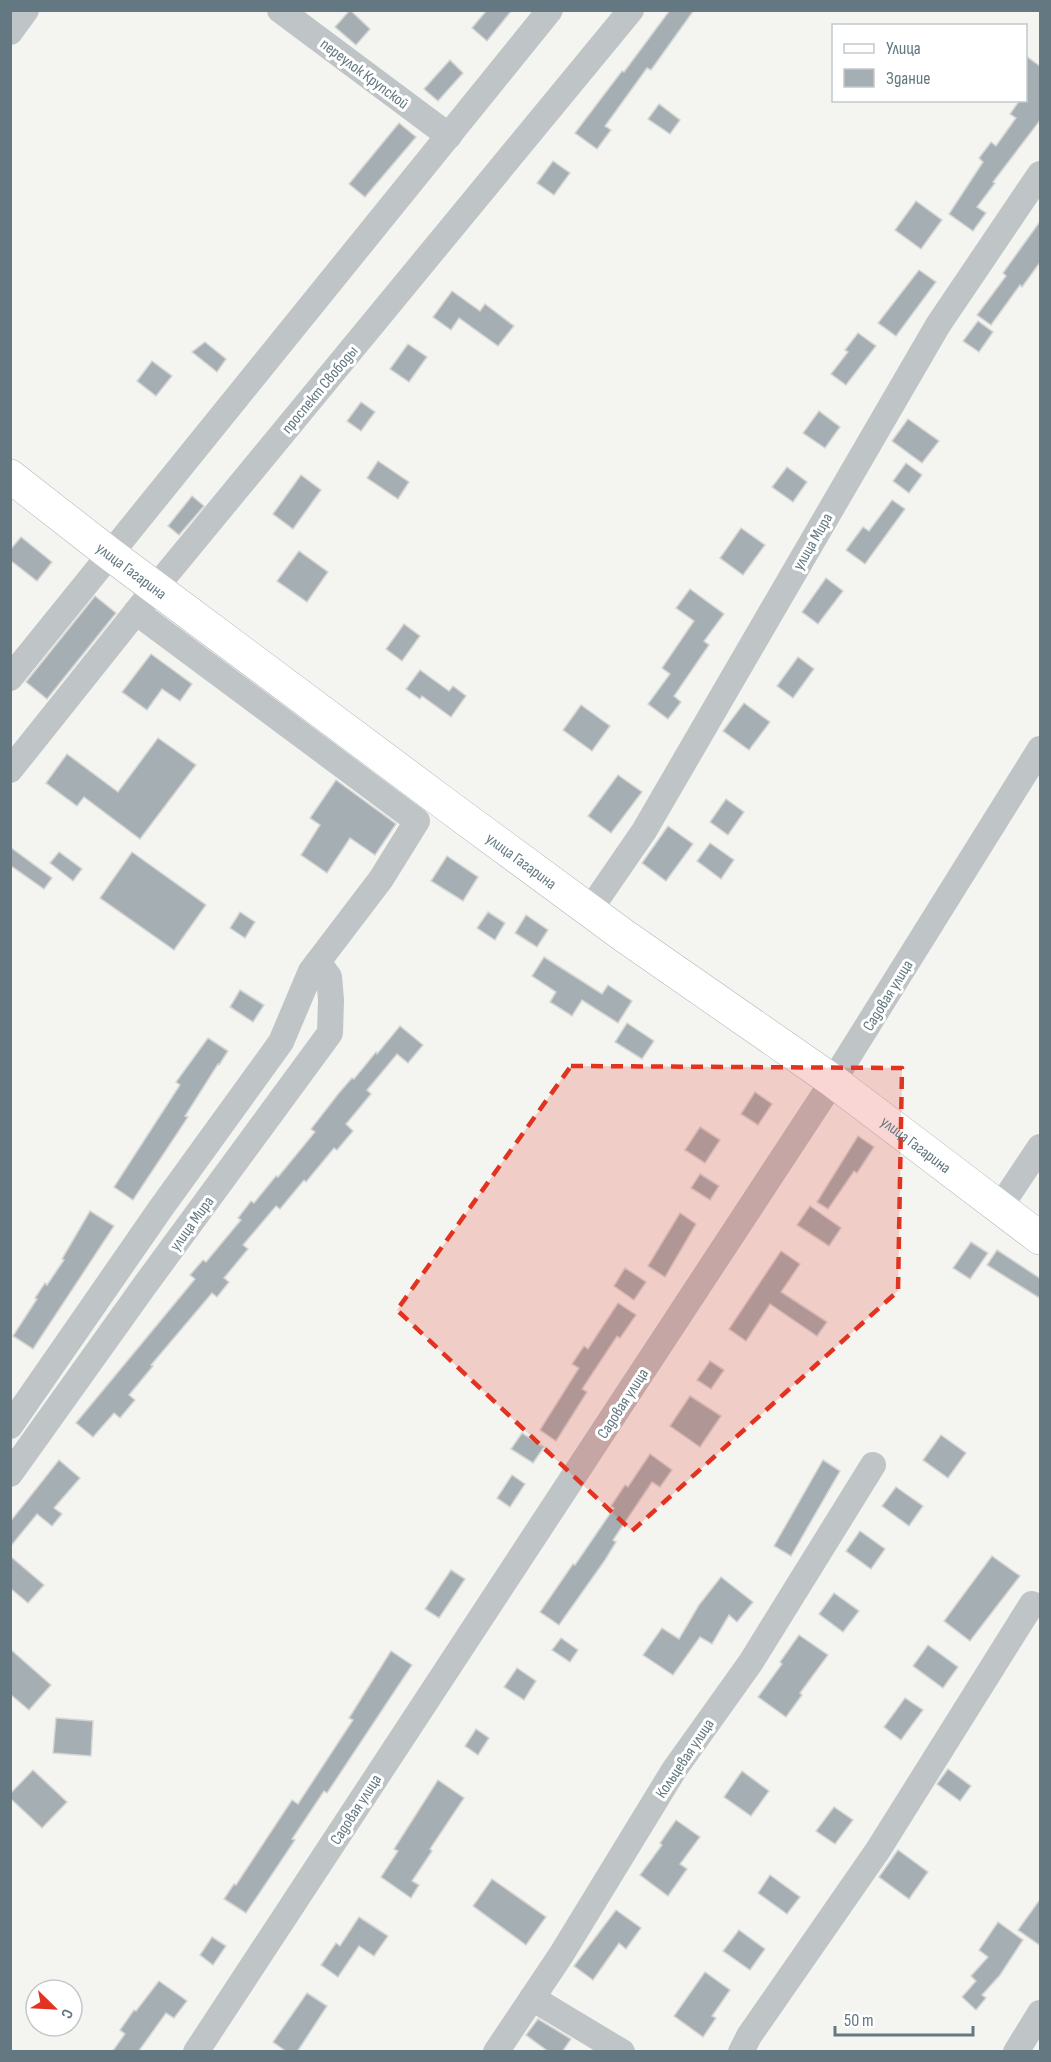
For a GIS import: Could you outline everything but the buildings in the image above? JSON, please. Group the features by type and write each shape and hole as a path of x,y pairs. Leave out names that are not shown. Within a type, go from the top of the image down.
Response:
{"main road":[{"name":"улица Гагарина","path":"10,476 110,554 590,910 833,1081 1041,1238"}],"street":[{"path":"10,32 26,10"},
{"name":"переулок Крупской","path":"280,10 449,136"},
{"path":"10,678 550,10"},
{"name":"проспект Свободы","path":"10,770 156,587 631,10"},
{"name":"улица Мира","path":"590,910 644,831 938,325 1041,174"},
{"name":"улица Мира","path":"10,1426 161,1208 281,1041 311,971 381,879 417,821 136,612"},
{"name":"Садовая улица","path":"196,2052 833,1081 1041,749"},
{"name":"улица Мира","path":"10,1474 330,1033 329,977 318,962"},
{"path":"1000,1207 1041,1147"},
{"name":"Кольцевая улица","path":"495,2052 561,1956 674,1770 751,1662 873,1465"},
{"path":"741,2052 878,1850 1032,1604"},
{"path":"532,1998 622,2052"},
{"path":"1016,2052 1041,2013"}],"highlighted area":[{"path":"571,1066 902,1068 898,1291 632,1531 397,1310"}]}
